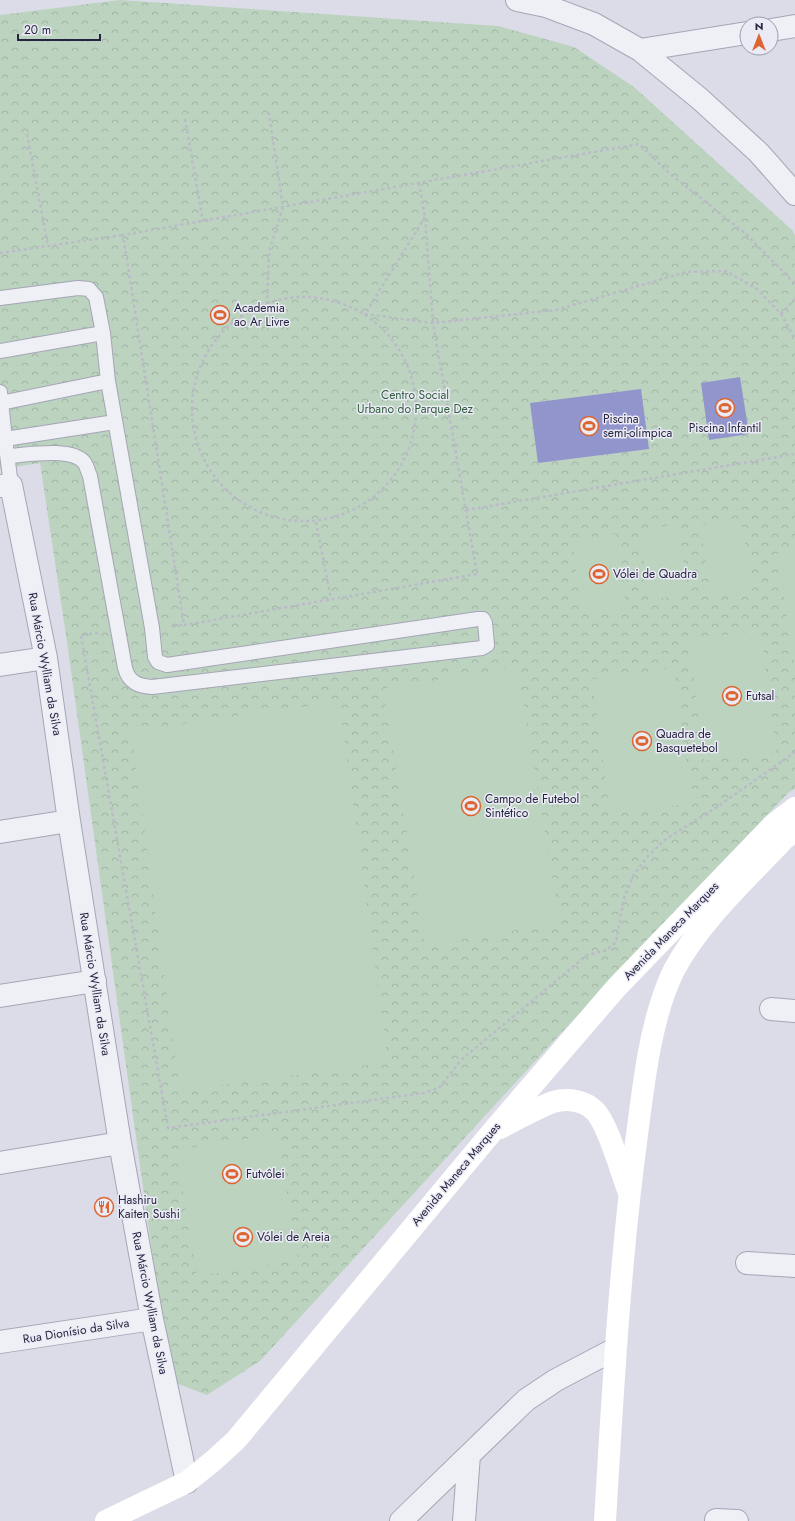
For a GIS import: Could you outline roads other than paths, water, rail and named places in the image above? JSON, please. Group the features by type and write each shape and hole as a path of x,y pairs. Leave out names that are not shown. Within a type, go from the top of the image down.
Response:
{"main road":[{"name":"Avenida Maneca Marques","path":"106,1521 187,1482 236,1440 492,1132 616,988 774,824 795,808"},
{"name":"Avenida Maneca Marques","path":"605,1521 615,1349 629,1193 647,1058 659,1010 672,972 686,947 701,928 784,839 795,831"},
{"path":"492,1132 552,1103 564,1100 576,1101 587,1105 596,1112 604,1125 629,1193"}],"street":[{"path":"517,0 546,6 594,24 640,50 700,98 759,153 795,194"},
{"path":"779,29 795,26"},
{"path":"640,50 739,34"},
{"name":"Rua Márcio Wylliam da Silva","path":"6,485 46,658 69,822 120,1142 152,1319 187,1482"},
{"path":"0,665 46,658"},
{"path":"0,832 69,822"},
{"path":"0,996 95,981"},
{"path":"771,1009 795,1011"},
{"path":"0,1163 120,1142"},
{"path":"747,1263 795,1266"},
{"name":"Rua Dionísio da Silva","path":"0,1342 152,1319"},
{"path":"401,1521 526,1400 556,1380 615,1349"},
{"path":"464,1521 469,1455"}],"lane":[{"path":"0,298 1,296 78,288 89,289 96,296 103,333 108,381 152,628 156,660 158,662 167,665 478,619 483,619 488,644 486,647 482,648 152,687 142,686 132,682 127,675 90,476 84,462 72,455 59,453 8,456"},
{"path":"0,351 103,333"},
{"path":"6,485 8,456 4,439 1,397 108,381"},
{"path":"4,439 116,422"}],"water":[{"name":"Piscina Infantil","path":"740,377 749,434 709,440 701,383"},
{"name":"Piscina semi-olímpica","path":"641,389 649,449 538,463 530,403"}],"place":[{"name":"Academia ao Ar Livre","path":"220,315"},
{"name":"Piscina Infantil","path":"725,408"},
{"name":"Piscina semi-olímpica","path":"589,426"},
{"name":"Vólei de Quadra","path":"599,574"},
{"name":"Futsal","path":"732,696"},
{"name":"Quadra de Basquetebol","path":"642,741"},
{"name":"Campo de Futebol Sintético","path":"471,806"},
{"name":"Futvôlei","path":"232,1174"},
{"name":"Hashiru Kaiten Sushi","path":"104,1207"},
{"name":"Vólei de Areia","path":"243,1237"}],"park label":[{"name":"Centro Social Urbano do Parque Dez","path":"415,402"}]}
